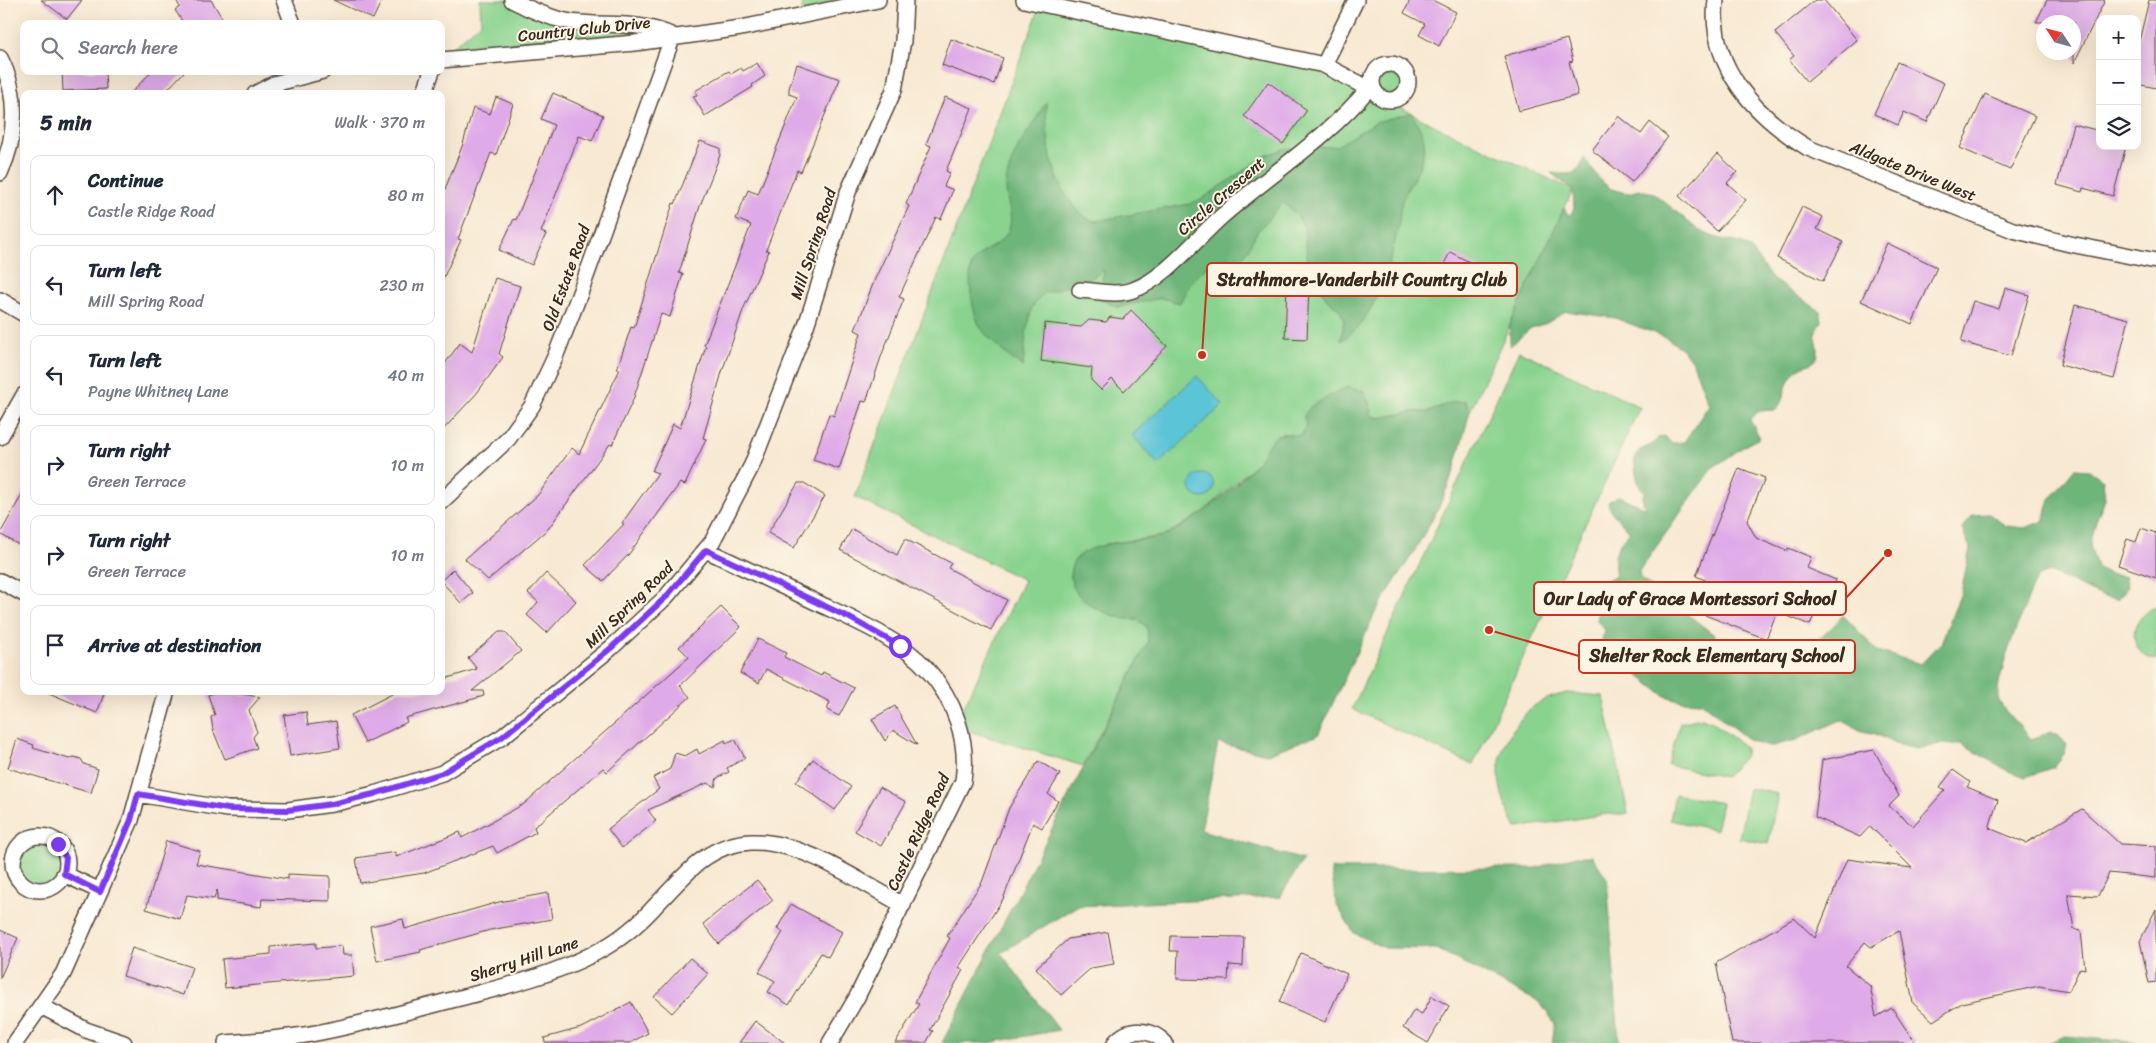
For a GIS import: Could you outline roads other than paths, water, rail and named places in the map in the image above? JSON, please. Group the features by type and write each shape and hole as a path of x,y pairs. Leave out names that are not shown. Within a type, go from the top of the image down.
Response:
{"street":[{"path":"284,0 292,20"},
{"path":"512,0 538,13 567,21 639,25 657,29 673,36"},
{"name":"Country Club Drive","path":"445,60 612,46 741,28 878,0"},
{"name":"Mill Spring Road","path":"138,794 228,809 288,810 332,804 374,794 442,773 502,737 611,648 666,597 706,550 752,465 806,326 848,192 891,98 901,59 905,0"},
{"path":"1024,0 1324,65 1356,0"},
{"name":"Aldgate Drive West","path":"1716,0 1714,14 1716,31 1724,64 1736,82 1772,123 1808,148 2013,230 2070,244 2156,261"},
{"name":"Old Estate Road","path":"445,498 502,445 532,406 555,356 580,293 673,36"},
{"path":"0,58 11,88 14,123 11,148 0,173"},
{"name":"Circle Crescent","path":"1080,290 1113,292 1133,290 1156,278 1222,217 1371,90 1324,65"},
{"path":"263,90 299,75"},
{"path":"425,90 431,75"},
{"path":"0,300 20,312"},
{"path":"0,437 20,402"},
{"name":"Castle Ridge Road","path":"706,550 848,617 900,646 927,669 950,702 964,740 966,761 963,781 857,997 830,1043"},
{"path":"0,581 20,592"},
{"path":"15,1043 63,974 100,892 131,820 166,695"},
{"name":"Sherry Hill Lane","path":"226,1043 304,1035 337,1029 515,984 574,964 597,952 626,932 657,905 684,873 699,861 729,846 752,842 786,847 813,857 903,905"},
{"path":"64,874 100,892"},
{"path":"41,1006 86,1030 124,1043"},
{"path":"1115,1043 1128,1033 1139,1031 1150,1032 1165,1043"}],"water":[{"path":"1197,376 1223,405 1158,464 1132,435"},
{"path":"1202,474 1207,475 1213,481 1213,491 1207,497 1202,498 1197,497 1191,491 1190,486 1191,481 1197,475"}],"place":[{"name":"Strathmore-Vanderbilt Country Club","path":"1202,355"},
{"name":"Our Lady of Grace Montessori School","path":"1888,553"},
{"name":"Shelter Rock Elementary School","path":"1489,630"}]}
